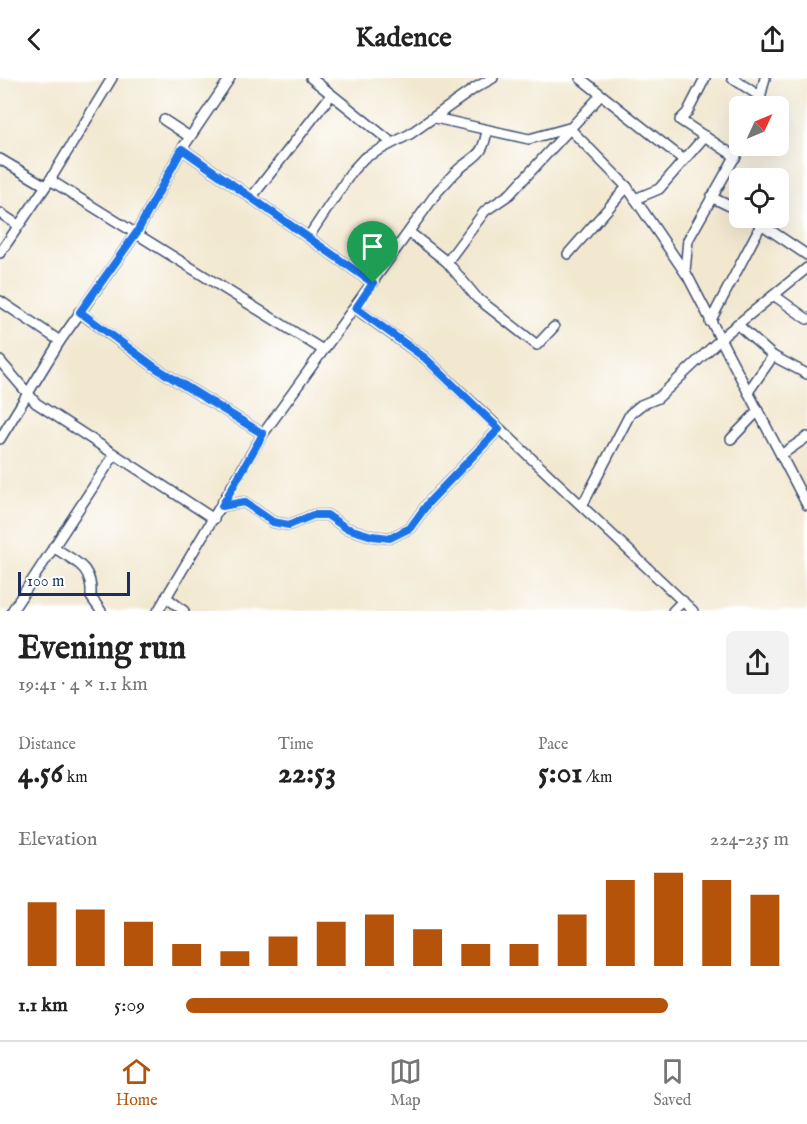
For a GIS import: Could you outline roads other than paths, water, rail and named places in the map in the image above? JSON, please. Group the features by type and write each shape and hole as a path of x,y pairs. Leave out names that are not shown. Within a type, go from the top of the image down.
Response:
{"street":[{"path":"0,253 47,183 112,78"},
{"path":"0,438 60,341 137,232 182,149 230,78"},
{"path":"311,78 391,142"},
{"path":"309,236 353,170 364,158 391,142 410,135 475,88 493,78"},
{"path":"580,78 684,160"},
{"path":"686,274 688,240 736,157 680,120 687,113 705,78"},
{"path":"732,78 752,96"},
{"path":"760,96 765,78"},
{"path":"251,198 331,94"},
{"path":"447,262 485,211 510,194 601,95"},
{"path":"435,118 530,139 569,128"},
{"path":"164,120 190,137"},
{"path":"569,128 627,187 686,274 807,505"},
{"path":"158,611 263,434 356,308 438,191 460,168 477,158 482,151 487,130"},
{"path":"635,199 659,189 705,136"},
{"path":"182,149 373,283"},
{"path":"0,159 137,232 323,350"},
{"path":"568,254 627,187"},
{"path":"711,197 729,206"},
{"path":"0,213 18,225"},
{"path":"710,322 759,228"},
{"path":"769,228 807,255"},
{"path":"409,232 447,262 477,298 537,345 554,327"},
{"path":"582,506 630,414 641,405 658,398 737,324 775,296 807,268"},
{"path":"775,296 807,319"},
{"path":"0,301 60,341"},
{"path":"356,308 425,358 693,611"},
{"path":"80,312 156,368 263,434"},
{"path":"737,324 773,356 807,374"},
{"path":"748,392 773,356"},
{"path":"0,361 36,404 214,519"},
{"path":"731,439 758,411"},
{"path":"222,506 244,502 273,522 289,525 313,515 327,515 346,528 372,536 390,538 410,528 429,502 499,429"},
{"path":"781,455 793,449 807,437"},
{"path":"12,611 114,455"},
{"path":"53,547 89,572 92,582 91,597 101,611"},
{"path":"166,597 183,611"},
{"path":"673,611 683,601"}]}
